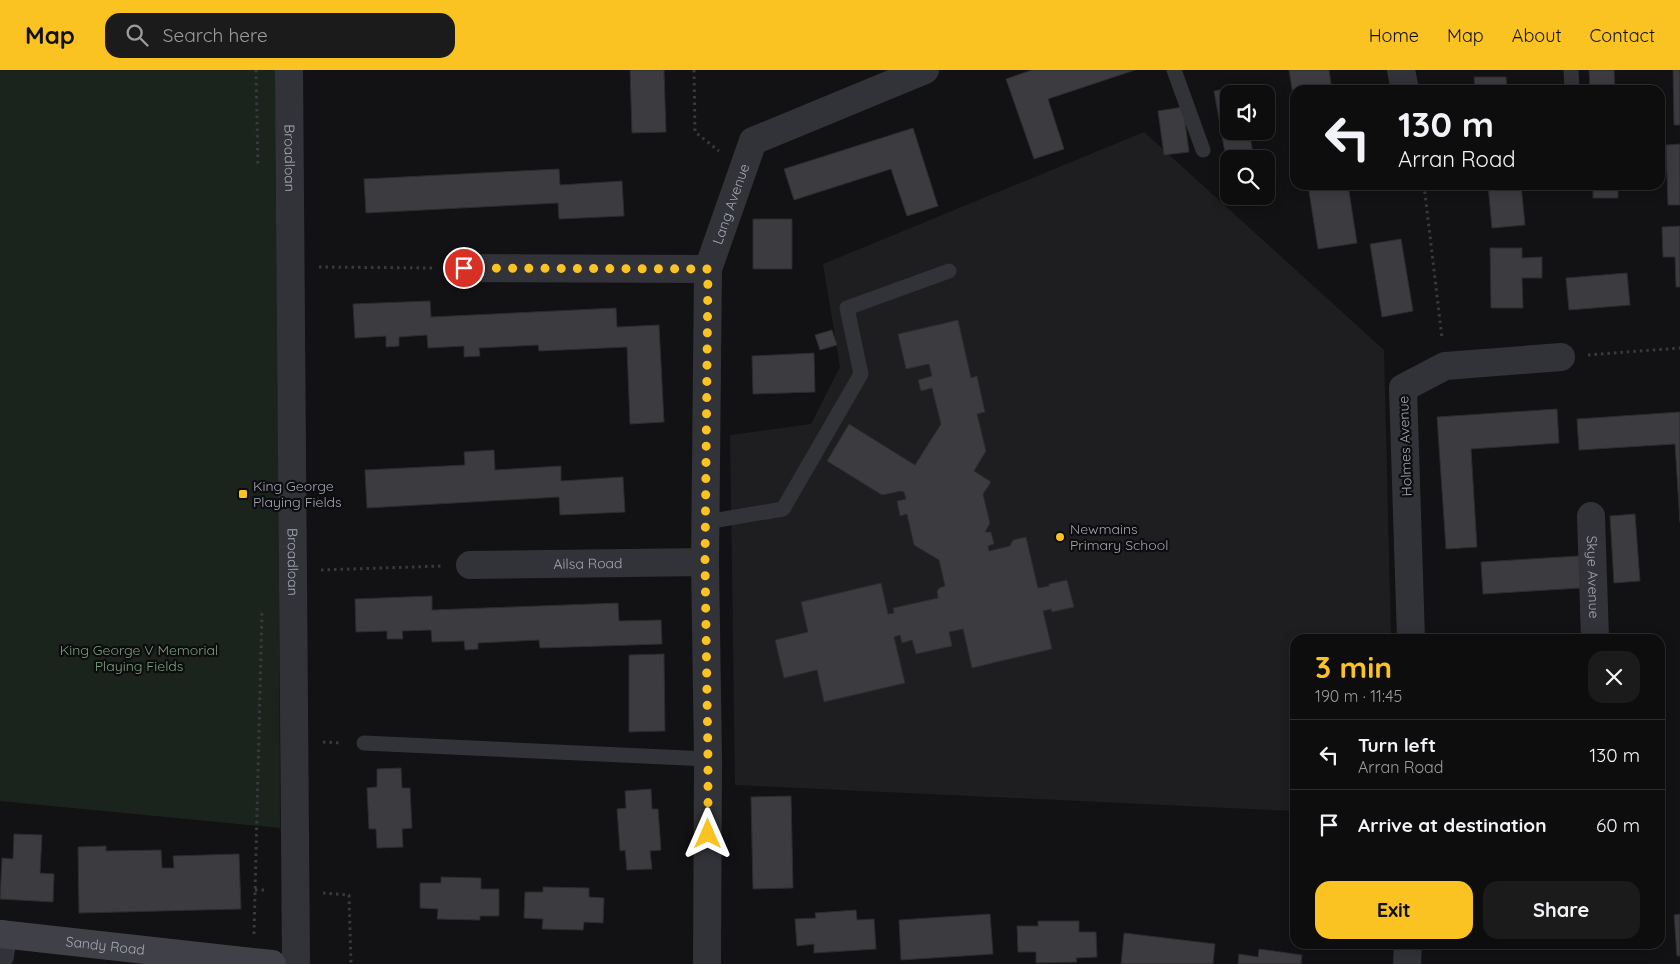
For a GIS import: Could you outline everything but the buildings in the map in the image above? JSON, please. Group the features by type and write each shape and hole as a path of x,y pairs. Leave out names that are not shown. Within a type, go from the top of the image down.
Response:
{"main road":[{"name":"Sandy Road","path":"1,941 263,963"}],"street":[{"name":"Broadloan","path":"289,70 296,964"},
{"name":"Lang Avenue","path":"707,964 708,759 705,562 708,269 753,141 925,70"},
{"path":"1401,70 1404,85"},
{"path":"464,268 708,269"},
{"name":"Holmes Avenue","path":"1411,634 1403,388 1445,366 1561,357"},
{"name":"Skye Avenue","path":"1591,516 1595,634"},
{"name":"Ailsa Road","path":"470,565 705,562"},
{"path":"1407,964 1408,949"}],"lane":[{"path":"1174,70 1203,150"},
{"path":"1571,70 1572,85"},
{"path":"706,522 783,509 861,374 848,308 949,271"},
{"path":"364,743 708,759"}],"path":[{"path":"256,70 258,168"},
{"path":"694,70 695,132 743,170"},
{"path":"1425,190 1445,366"},
{"path":"290,267 464,268"},
{"path":"1561,357 1680,348"},
{"path":"293,571 470,565"},
{"path":"262,600 263,963"},
{"path":"294,742 364,743"}],"shaded area":[{"name":"Newmains Primary School","path":"1144,132 1220,201 1220,205 1224,205 1384,350 1391,634 1290,634 1290,811 735,785 730,435 811,424 840,367 823,264"}],"green space":[{"name":"King George V Memorial Playing Fields","path":"0,70 277,70 280,828 0,801"}],"place":[{"name":"King George Playing Fields","path":"243,494"},
{"name":"Newmains Primary School","path":"1060,537"}],"route":[{"path":"464,268 708,269 705,562 708,834"}]}
